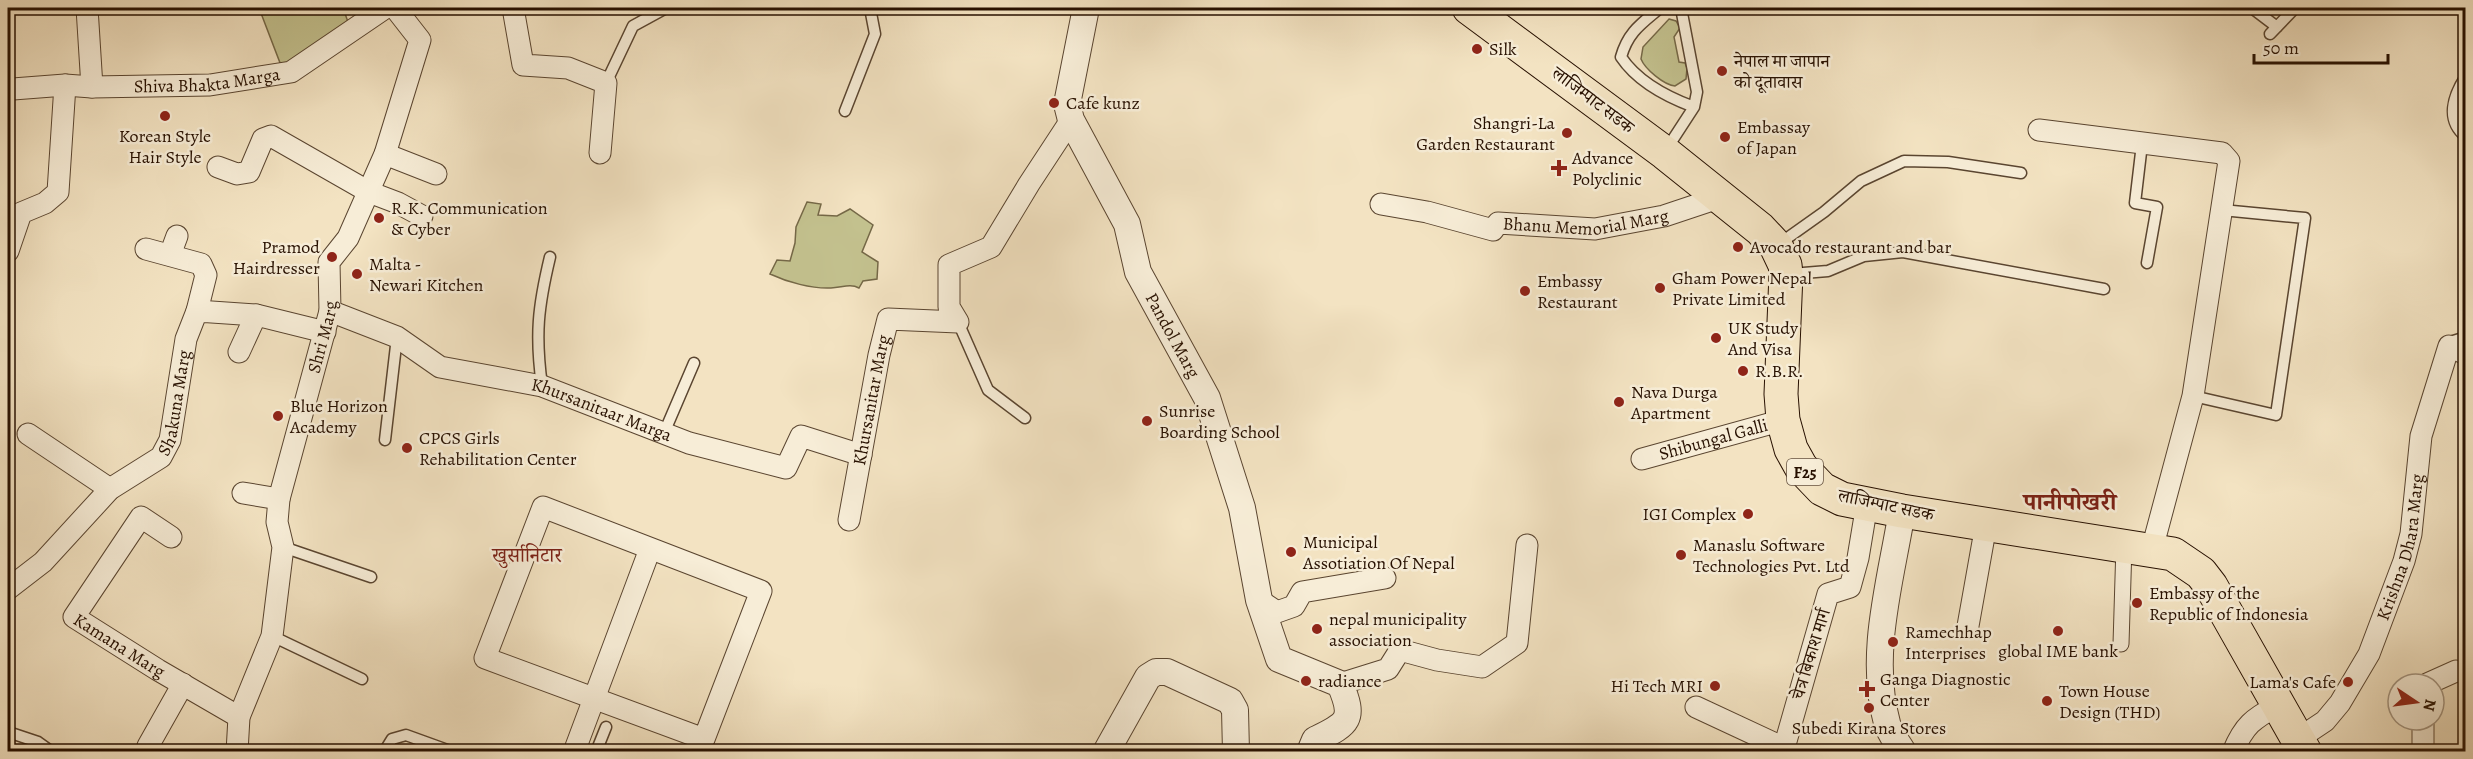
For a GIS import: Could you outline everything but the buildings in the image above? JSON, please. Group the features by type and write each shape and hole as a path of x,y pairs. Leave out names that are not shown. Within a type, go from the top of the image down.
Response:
{"main road":[{"name":"लाजिम्पाट सडक","path":"1469,8 1665,153 1760,229 1781,260 1783,420 1791,449 1811,480 1822,489 1842,499 1986,525 2173,554 2201,573 2229,616 2302,745"}],"street":[{"path":"87,8 92,87"},
{"name":"Shiva Bhakta Marga","path":"8,87 13,89 65,85 92,87 210,85 291,72 385,8"},
{"name":"Shri Marg","path":"237,752 239,717 272,636 283,547 277,522 279,499 330,311 329,262 348,238 361,187 385,154 420,40 395,8"},
{"path":"513,8 523,66 568,68 606,83 600,153"},
{"name":"Pandol Marg","path":"1086,8 1067,104 1071,120 1127,224 1138,272 1207,399 1242,508 1260,600 1279,659 1340,684"},
{"path":"8,251 21,213 45,203 58,192 65,85"},
{"path":"958,322 949,307 949,265 991,247 1071,120"},
{"path":"2039,130 2222,153 2229,161 2193,396 2138,547 2121,644"},
{"path":"218,167 237,174 249,172 263,139 271,136 361,187 422,216"},
{"path":"385,154 436,174"},
{"name":"Bhanu Memorial Marg","path":"1381,204 1428,212 1493,230 1498,223 1595,229 1664,216 1721,197"},
{"name":"Shakuna Marg","path":"8,589 43,562 110,489 161,457 170,440 186,339 198,311 206,275 201,264 174,246 146,249"},
{"path":"198,311 256,315 325,332"},
{"name":"Khursanitaar Marga","path":"330,311 397,337 441,367 542,386 689,443 786,468 801,436 861,454"},
{"path":"239,352 256,315"},
{"name":"Khursanitar Marg","path":"849,520 879,355 888,319 958,322"},
{"name":"Krishna Dhara Marg","path":"2302,745 2340,703 2369,654 2408,543 2421,436 2460,346"},
{"name":"Shibungal Galli","path":"1642,459 1783,420"},
{"path":"28,434 110,489"},
{"path":"243,493 279,499"},
{"name":"चेत्र बिकाश मार्ग","path":"1696,707 1784,748 1828,594 1850,587 1858,558 1867,504"},
{"path":"543,507 650,549 761,591 704,739 485,658 543,507"},
{"path":"1902,511 1880,641 1881,682 1887,725 1903,752"},
{"name":"Kamana Marg","path":"171,537 141,516 74,617 239,717"},
{"path":"1968,626 1986,525"},
{"path":"1310,752 1315,740 1341,727 1346,720 1348,704 1340,684 1388,669 1400,650 1437,660 1482,667 1517,643 1527,545"},
{"path":"574,752 650,549"},
{"path":"1260,600 1277,612 1294,606 1302,592 1385,578"},
{"path":"2446,675 2456,671"},
{"path":"1106,752 1148,677 1156,672 1167,672 1230,701 1235,710 1236,752"},
{"path":"148,746 183,684"},
{"path":"2233,752 2242,732 2252,720 2278,705"},
{"path":"2423,732 2423,752"}],"lane":[{"path":"606,83 633,26 666,8"},
{"path":"845,111 875,34 870,8"},
{"path":"1660,8 1636,28 1625,41 1621,57 1628,68 1664,94 1694,107"},
{"path":"1665,153 1694,107 1697,92 1681,8"},
{"path":"2252,8 2274,30 2295,8"},
{"path":"2466,76 2455,94 2452,116 2458,131 2466,138"},
{"path":"2142,144 2134,203 2157,207 2147,263"},
{"path":"2021,173 1948,162 1904,161 1861,181 1824,212 1781,260 1828,272 1864,255 1903,252 2104,289"},
{"path":"2193,396 2276,415 2305,218 2222,210"},
{"path":"542,386 537,346 538,314 550,257"},
{"path":"958,322 988,390 1025,418"},
{"path":"385,440 397,337"},
{"path":"664,433 694,363"},
{"path":"283,547 371,577"},
{"path":"272,636 362,679"},
{"path":"596,752 606,727"},
{"path":"8,732 38,742 52,752"},
{"path":"384,752 392,739 405,735 453,752"}],"shaded area":[{"path":"259,8 343,8 348,22 282,68"},
{"path":"1669,19 1676,21 1680,28 1674,37 1679,62 1685,63 1687,68 1686,79 1675,86 1655,76 1641,59 1643,47"},
{"path":"807,202 821,204 818,215 837,216 850,209 873,225 862,252 878,262 877,279 863,281 859,288 849,286 824,288 784,280 770,274 777,260 790,261 796,227"}],"place":[{"name":"Silk","path":"1477,49"},
{"name":"नेपाल मा जापान को दूतावास","path":"1722,71"},
{"name":"Cafe kunz","path":"1054,103"},
{"name":"Korean Style Hair Style","path":"165,116"},
{"name":"Shangri-La Garden Restaurant","path":"1567,133"},
{"name":"Embassay of Japan","path":"1725,137"},
{"name":"Advance Polyclinic","path":"1559,168"},
{"name":"R.K. Communication & Cyber","path":"379,218"},
{"name":"Avocado restaurant and bar","path":"1738,247"},
{"name":"Pramod Hairdresser","path":"332,257"},
{"name":"Malta - Newari Kitchen","path":"357,274"},
{"name":"Gham Power Nepal Private Limited","path":"1660,288"},
{"name":"Embassy Restaurant","path":"1525,291"},
{"name":"UK Study And Visa","path":"1716,338"},
{"name":"R.B.R.","path":"1743,371"},
{"name":"Nava Durga Apartment","path":"1619,402"},
{"name":"Blue Horizon Academy","path":"278,416"},
{"name":"Sunrise Boarding School","path":"1147,421"},
{"name":"CPCS Girls Rehabilitation Center","path":"407,448"},
{"name":"IGI Complex","path":"1748,514"},
{"name":"Municipal Assotiation Of Nepal","path":"1291,552"},
{"name":"Manaslu Software Technologies Pvt. Ltd","path":"1681,555"},
{"name":"Embassy of the Republic of Indonesia","path":"2137,603"},
{"name":"nepal municipality association","path":"1317,629"},
{"name":"global IME bank","path":"2058,631"},
{"name":"Ramechhap Interprises","path":"1893,642"},
{"name":"radiance","path":"1306,681"},
{"name":"Lama's Cafe","path":"2348,682"},
{"name":"Hi Tech MRI","path":"1715,686"},
{"name":"Ganga Diagnostic Center","path":"1867,689"},
{"name":"Town House Design (THD)","path":"2047,701"},
{"name":"Subedi Kirana Stores","path":"1869,708"}],"district":[{"name":"पानीपोखरी","path":"2070,502"},
{"name":"खुर्सानिटार","path":"527,555"}]}
